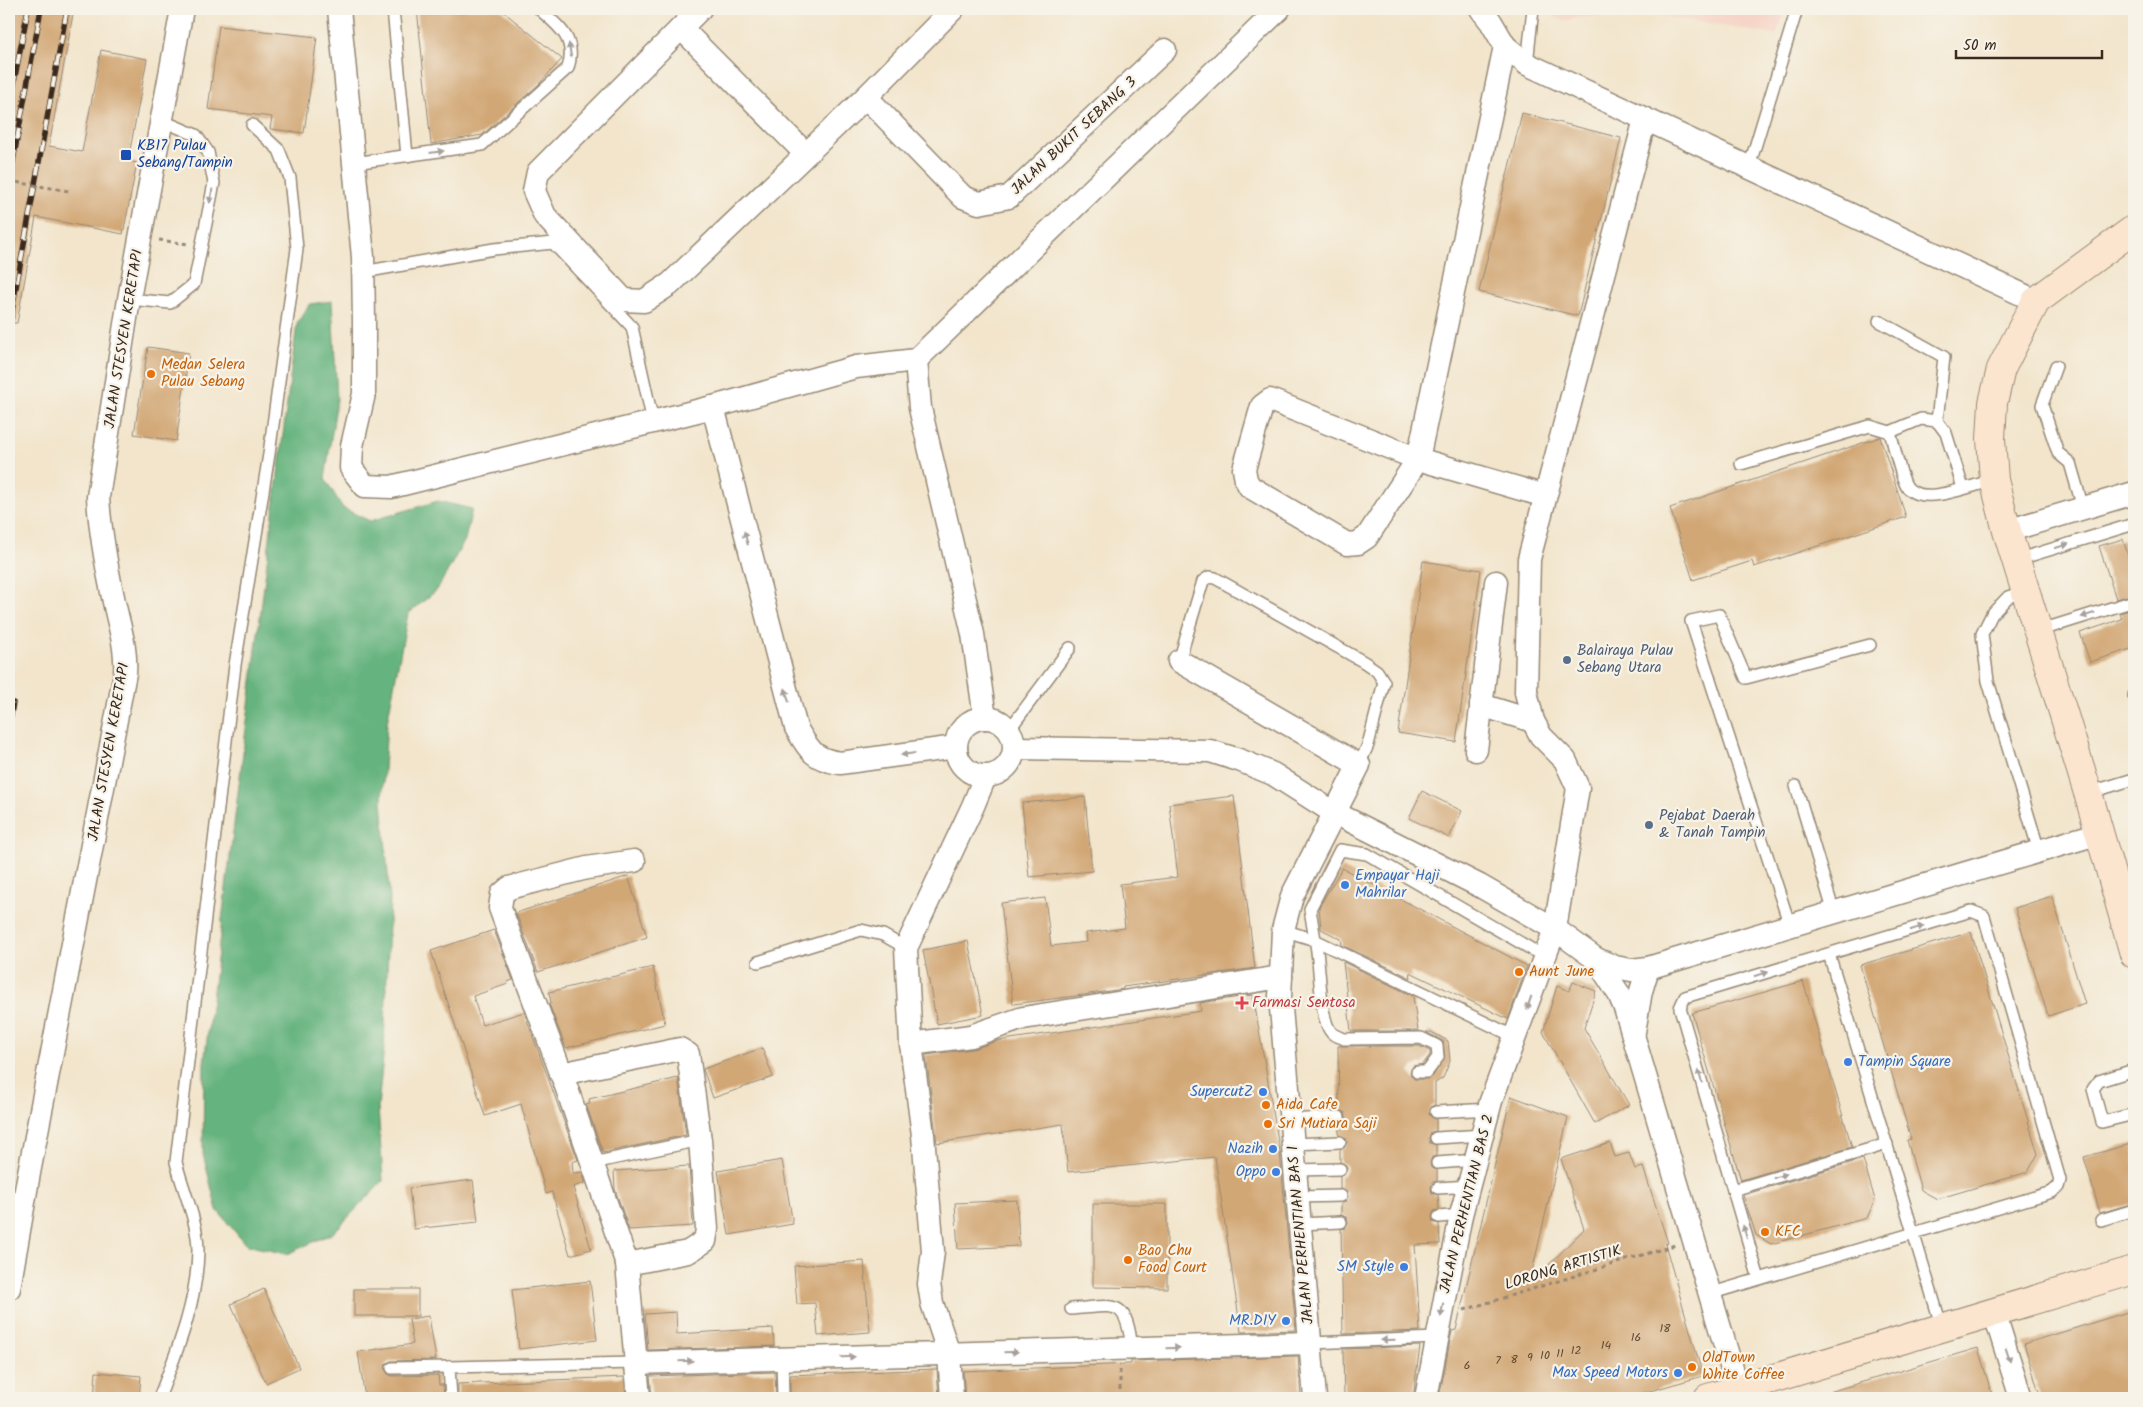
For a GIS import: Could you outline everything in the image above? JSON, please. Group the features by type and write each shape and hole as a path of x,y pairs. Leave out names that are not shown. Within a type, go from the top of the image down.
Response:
{"street":[{"name":"JALAN STESYEN KERETAPI","path":"9,1288 29,1173 126,673 126,653 106,561 98,497 130,299 182,9"},
{"path":"339,9 363,272 364,394 352,446 351,468 365,486 391,487 712,407 856,367 916,360 1279,9"},
{"path":"700,9 538,172 534,191 545,216 624,300 644,301 670,284 866,97 953,9"},
{"path":"1481,9 1505,46 1527,64 2036,301"},
{"path":"681,28 806,154"},
{"path":"1505,46 1418,460 1367,537 1358,543 1347,544 1250,488 1244,469 1262,406 1270,400 1418,460 1545,496"},
{"name":"JALAN BUKIT SEBANG 3","path":"866,97 963,197 979,203 1009,197 1165,50"},
{"name":"JALAN PERHENTIAN BAS 2","path":"1426,1398 1439,1327 1450,1216 1469,1186 1490,1109 1555,930 1578,788 1565,760 1541,736 1533,721 1526,692 1529,559 1644,119"},
{"path":"2134,229 2036,301 2001,368 1994,403 1991,439 1994,480 2007,531 2088,793 2134,954"},
{"path":"916,360 920,408 973,634 986,718"},
{"path":"712,407 796,728 811,753 826,761 840,763 956,747"},
{"path":"2007,531 2134,493"},
{"path":"1476,750 1496,582"},
{"path":"1179,661 1359,765"},
{"path":"1481,705 1533,721"},
{"path":"986,718 1003,723 1012,739 1009,765 994,776 985,777 976,775 962,765 956,747 958,738 968,723 986,718"},
{"path":"1012,739 1210,751 1239,760 1273,774 1333,812 1480,886 1555,930 1596,958 1615,967 1631,970 1648,968 2100,833"},
{"name":"JALAN PERHENTIAN BAS 1","path":"1315,1398 1295,1170 1281,977 1283,930 1292,896 1333,812 1359,765"},
{"path":"952,1398 949,1354 932,1303 929,1284 933,1251 923,1135 911,1044 906,948 974,806 985,777"},
{"path":"634,861 587,868 510,888 502,894 500,908 561,1074 627,1264 639,1398"},
{"path":"1596,958 1619,994 1738,1390"},
{"path":"1633,1040 1641,990 1648,968"},
{"path":"911,1044 971,1036 1023,1018 1281,977"},
{"path":"561,1074 680,1049 688,1054 700,1140 707,1229 705,1241 688,1252 627,1264"},
{"path":"1708,1398 2134,1270"},
{"path":"1994,1312 2021,1398"},
{"path":"637,1363 1310,1343"}],"lane":[{"path":"393,9 407,156"},
{"path":"354,163 482,146 568,68 572,54 567,37 539,9"},
{"path":"1527,64 1533,9"},
{"path":"1749,168 1797,9"},
{"path":"130,299 170,303 194,284 214,183 208,152 196,135 163,121"},
{"path":"159,1398 180,1347 193,1293 198,1250 192,1218 176,1162 235,665 270,454 297,249 290,178 279,150 252,125"},
{"path":"363,272 494,249 553,243 632,327 653,422"},
{"path":"1879,321 1944,357 1937,420 1946,433 1962,488"},
{"path":"2056,366 2042,405 2058,453 2070,463 2083,508"},
{"path":"1741,464 1870,426 1890,432 1902,425 1921,419 1937,420"},
{"path":"1890,432 1907,487 1917,496 1929,497 1994,480"},
{"path":"2016,560 2134,524"},
{"path":"1179,661 1203,581 1209,576 1216,578 1364,662 1377,671 1384,682 1368,745 1359,765"},
{"path":"2026,591 2008,597 1992,614 1982,634 1988,681 2039,851"},
{"path":"2038,631 2134,601"},
{"path":"1790,926 1691,621 1719,615 1746,678 1870,645"},
{"path":"1012,739 1070,648"},
{"path":"2088,793 2134,779"},
{"path":"1796,786 1834,912"},
{"path":"1417,1072 1427,1072 1438,1058 1437,1046 1421,1038 1344,1038 1333,1034 1325,1019 1319,954 1310,909 1340,850 1367,854 1545,957"},
{"path":"1709,1294 2052,1192 2058,1187 2060,1180 1984,916 1971,911 1686,997 1681,1002 1680,1008 1759,1279"},
{"path":"758,962 861,930 884,935 906,948"},
{"path":"1283,930 1315,940 1516,1038"},
{"path":"1829,954 1942,1328"},
{"path":"2134,1070 2098,1081 2093,1089 2102,1122 2134,1114"},
{"path":"1436,1112 1490,1109"},
{"path":"1291,1120 1339,1117"},
{"path":"1436,1138 1483,1136"},
{"path":"592,1164 700,1140"},
{"path":"1293,1144 1340,1142"},
{"path":"1733,1190 1887,1144"},
{"path":"1437,1163 1476,1160"},
{"path":"1295,1170 1340,1169"},
{"path":"1438,1188 1469,1186"},
{"path":"1298,1197 1341,1196"},
{"path":"2102,1220 2134,1210"},
{"path":"1300,1224 1341,1222"},
{"path":"1071,1309 1114,1306 1121,1310 1129,1323 1126,1349"},
{"path":"1310,1343 1439,1327"},
{"path":"782,1358 783,1398"},
{"path":"392,1368 637,1363"},
{"path":"449,1367 451,1398"}],"path":[{"path":"9,181 69,191"},
{"name":"LORONG ARTISTIK","path":"1439,1327 1693,1240"},
{"path":"1120,1398 1126,1349"}],"shaded area":[{"path":"1538,9 1786,9 1776,35 1640,12 1576,18 1565,21"}],"green space":[{"path":"332,301 337,399 325,479 343,508 370,521 438,501 472,509 465,540 437,590 408,614 387,723 382,800 390,900 384,1047 378,1107 383,1181 333,1233 287,1254 246,1245 217,1210 203,1154 204,1063 297,323 310,304"}],"building":[{"path":"9,9 74,9 49,146 82,152 101,50 147,59 128,161 137,163 123,234 36,217 17,323 9,323"},
{"path":"417,9 500,9 562,59 539,84 482,135 431,144"},
{"path":"219,26 317,37 304,133 270,129 272,117 208,109"},
{"path":"1522,113 1621,138 1578,316 1479,292"},
{"path":"148,347 189,353 176,441 134,434"},
{"path":"1880,437 1906,517 1754,567 1752,561 1693,580 1670,508"},
{"path":"2123,539 2134,575 2134,594 2116,599 2099,546"},
{"path":"1423,561 1481,570 1456,742 1398,733"},
{"path":"2134,609 2134,648 2090,662 2080,633 2122,619 2120,613"},
{"path":"1422,791 1462,811 1449,838 1409,818"},
{"path":"1234,796 1255,968 1013,1004 1001,903 1045,898 1051,946 1087,942 1086,933 1125,928 1120,884 1178,877 1169,804"},
{"path":"1085,797 1092,871 1029,877 1022,803"},
{"path":"1342,868 1527,966 1508,1019 1410,972 1411,978 1342,945 1341,939 1321,929 1319,907"},
{"path":"628,876 647,937 538,972 516,913"},
{"path":"2052,896 2085,1004 2048,1016 2015,908"},
{"path":"494,930 513,980 507,982 508,984 473,996 482,1025 524,1012 578,1160 572,1162 573,1173 582,1172 585,1183 573,1187 591,1249 570,1255 552,1192 546,1194 521,1104 485,1116 431,951"},
{"path":"1971,932 2038,1154 2028,1172 1937,1199 1921,1190 1907,1140 1911,1139 1860,965"},
{"path":"968,941 983,1015 937,1024 923,950"},
{"path":"1343,962 1413,996 1418,1031 1351,1031"},
{"path":"653,967 665,1024 566,1048 549,1004 551,1003 549,992"},
{"path":"1803,981 1852,1147 1741,1180 1692,1013"},
{"path":"1573,982 1596,991 1584,1028 1629,1105 1595,1124 1543,1032 1557,986 1569,991"},
{"path":"1253,995 1280,1152 1296,1330 1241,1332 1215,1157 1068,1172 1063,1124 937,1143 926,1055 973,1049 997,1041 1201,1011 1200,1003"},
{"path":"1426,1032 1431,1032 1448,1041 1450,1061 1443,1078 1435,1083 1435,1105 1432,1106 1429,1112 1430,1116 1436,1119 1436,1131 1431,1132 1429,1138 1430,1143 1436,1145 1436,1156 1432,1157 1430,1163 1431,1168 1437,1170 1437,1181 1433,1182 1431,1188 1432,1193 1438,1195 1439,1210 1434,1211 1432,1217 1433,1222 1439,1224 1440,1244 1415,1245 1420,1331 1343,1334 1341,1229 1345,1228 1348,1222 1347,1218 1341,1215 1341,1204 1345,1202 1348,1196 1347,1192 1340,1189 1340,1176 1344,1175 1347,1169 1346,1165 1340,1162 1340,1150 1344,1148 1347,1142 1346,1138 1339,1135 1339,1125 1344,1123 1346,1117 1345,1112 1339,1110 1338,1046 1419,1046 1430,1051 1430,1055 1423,1064 1413,1066 1410,1072 1414,1079 1427,1079 1433,1076 1445,1056 1443,1041"},
{"path":"762,1048 773,1077 713,1098 703,1069"},
{"path":"678,1078 686,1135 603,1153 586,1104 590,1103 589,1099"},
{"path":"1511,1096 1568,1117 1529,1285 1584,1229 1561,1159 1610,1143 1615,1157 1629,1153 1635,1169 1643,1167 1668,1243 1665,1244 1703,1376 1625,1398 1439,1398 1452,1331 1456,1330"},
{"path":"2134,1143 2134,1203 2100,1213 2084,1157"},
{"path":"1863,1159 1875,1200 1867,1218 1771,1244 1756,1235 1743,1195"},
{"path":"782,1160 793,1224 729,1235 718,1171"},
{"path":"689,1166 693,1226 629,1230 615,1189 614,1171"},
{"path":"473,1180 478,1222 414,1229 409,1188"},
{"path":"1017,1200 1019,1246 958,1249 955,1203"},
{"path":"1093,1204 1167,1204 1167,1288 1093,1287"},
{"path":"864,1261 870,1332 818,1336 815,1303 797,1304 794,1266"},
{"path":"590,1281 597,1340 519,1349 512,1290"},
{"path":"264,1289 299,1368 266,1383 231,1304"},
{"path":"354,1289 418,1289 418,1316 354,1316"},
{"path":"2134,1310 2134,1398 2041,1398 2024,1344"},
{"path":"676,1312 677,1334 773,1328 774,1346 648,1350 645,1314"},
{"path":"429,1316 436,1360 391,1361 386,1364 385,1369 392,1376 438,1375 439,1385 443,1385 444,1398 365,1398 358,1352 413,1344 409,1319"},
{"path":"1420,1346 1413,1398 1344,1398 1343,1349"},
{"path":"1978,1348 1993,1398 1822,1398 1822,1394"},
{"path":"1298,1356 1301,1398 965,1398 963,1371 1131,1364 1131,1361"},
{"path":"937,1369 939,1398 790,1398 790,1375"},
{"path":"96,1372 141,1376 139,1398 94,1398"},
{"path":"775,1372 776,1398 652,1398 650,1376"},
{"path":"624,1377 626,1398 458,1398 458,1384"}],"railway":[{"path":"9,108 28,9"},
{"path":"9,183 41,9"},
{"path":"9,326 67,9"},
{"path":"9,725 13,703"}],"place":[{"name":"KB17 Pulau Sebang/Tampin","path":"126,155"},
{"name":"Medan Selera Pulau Sebang","path":"151,374"},
{"name":"Balairaya Pulau Sebang Utara","path":"1567,660"},
{"name":"Pejabat Daerah & Tanah Tampin","path":"1649,825"},
{"name":"Empayar Haji Mahrilar","path":"1345,885"},
{"name":"Aunt June","path":"1519,972"},
{"name":"Farmasi Sentosa","path":"1242,1003"},
{"name":"Tampin Square","path":"1848,1062"},
{"name":"SupercutZ","path":"1263,1092"},
{"name":"Aida Cafe","path":"1266,1105"},
{"name":"Sri Mutiara Saji","path":"1268,1124"},
{"name":"Nazih","path":"1273,1149"},
{"name":"Oppo","path":"1276,1172"},
{"name":"KFC","path":"1765,1232"},
{"name":"Bao Chu Food Court","path":"1128,1260"},
{"name":"SM Style","path":"1404,1267"},
{"name":"MR.DIY","path":"1286,1321"},
{"name":"OldTown White Coffee","path":"1692,1367"},
{"name":"Max Speed Motors","path":"1678,1373"}]}
